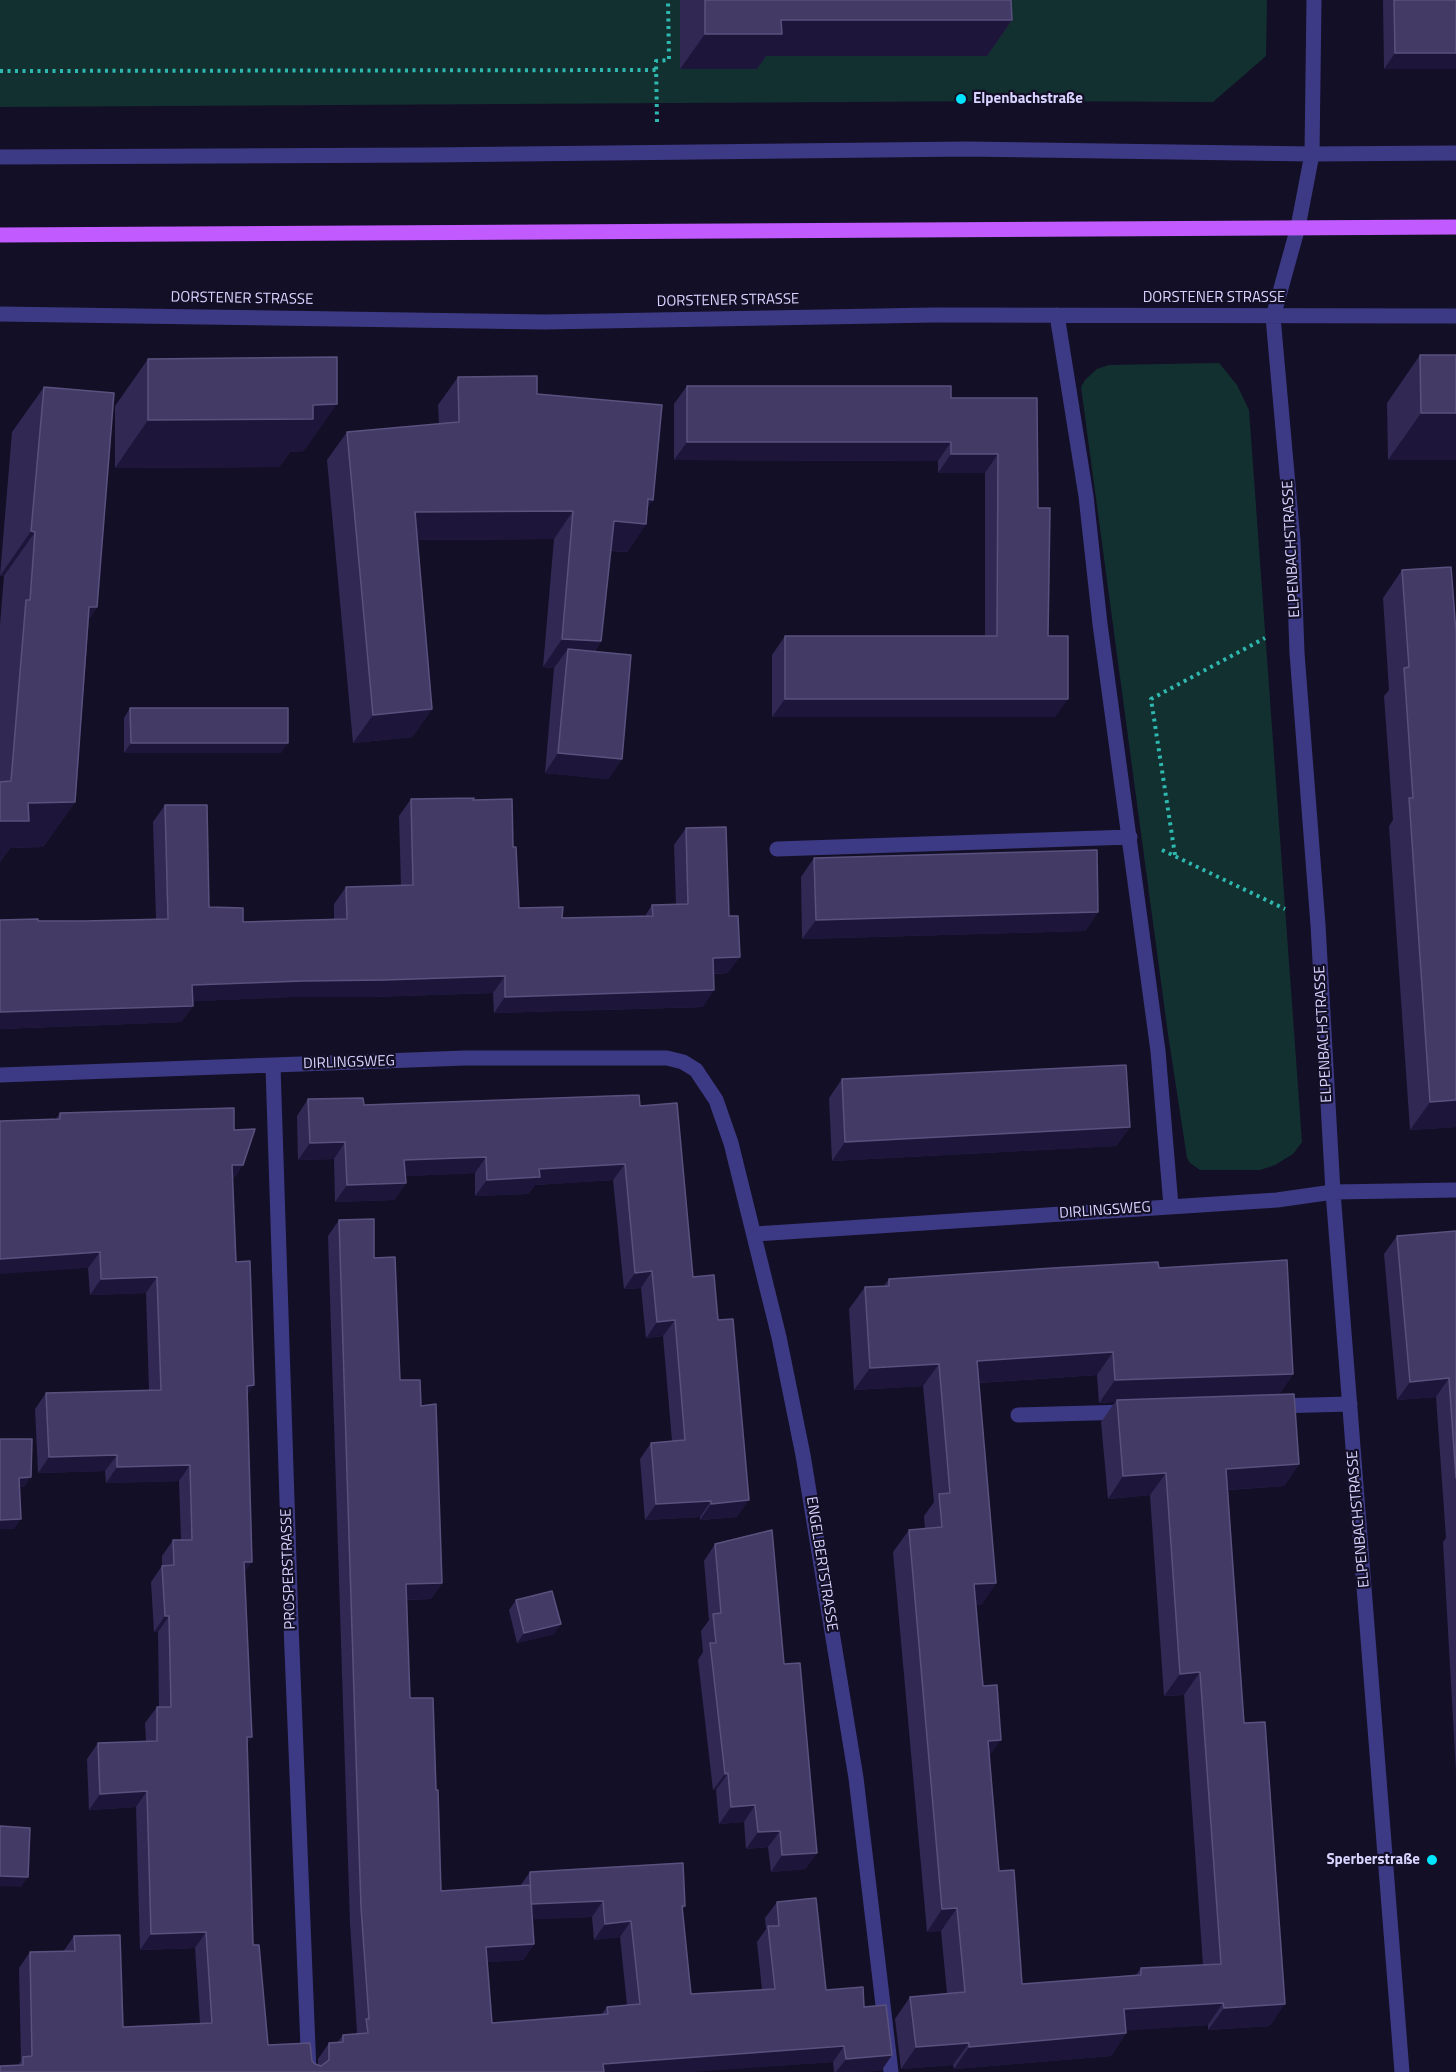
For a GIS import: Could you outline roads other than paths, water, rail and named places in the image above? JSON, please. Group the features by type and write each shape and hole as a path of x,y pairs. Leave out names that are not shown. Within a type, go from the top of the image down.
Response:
{"main road":[{"path":"0,235 1456,227"}],"street":[{"name":"ELPENBACHSTRASSE","path":"1314,0 1312,154 1298,227 1273,316 1292,524 1296,622 1318,925 1333,1192 1402,2072"},
{"path":"0,157 967,149 1312,154 1456,153"},
{"name":"DORSTENER STRASSE","path":"0,314 545,322 933,315 1456,316"},
{"path":"1057,315 1086,496 1100,624 1158,1051 1171,1206"},
{"path":"777,849 1130,837"},
{"name":"DIRLINGSWEG","path":"0,1075 465,1058 667,1058 682,1062 696,1070"},
{"name":"PROSPERSTRASSE","path":"273,1066 291,1625 309,2072"},
{"name":"ENGELBERTSTRASSE","path":"696,1070 716,1100 724,1119 755,1234 803,1455 848,1724 891,2072"},
{"name":"DIRLINGSWEG","path":"755,1234 1277,1200 1333,1192 1456,1190"},
{"path":"1255,1407 1350,1404"},
{"path":"1018,1415 1149,1411"}],"place":[{"name":"Elpenbachstraße","path":"961,99"},
{"name":"Sperberstraße","path":"1432,1860"}]}
